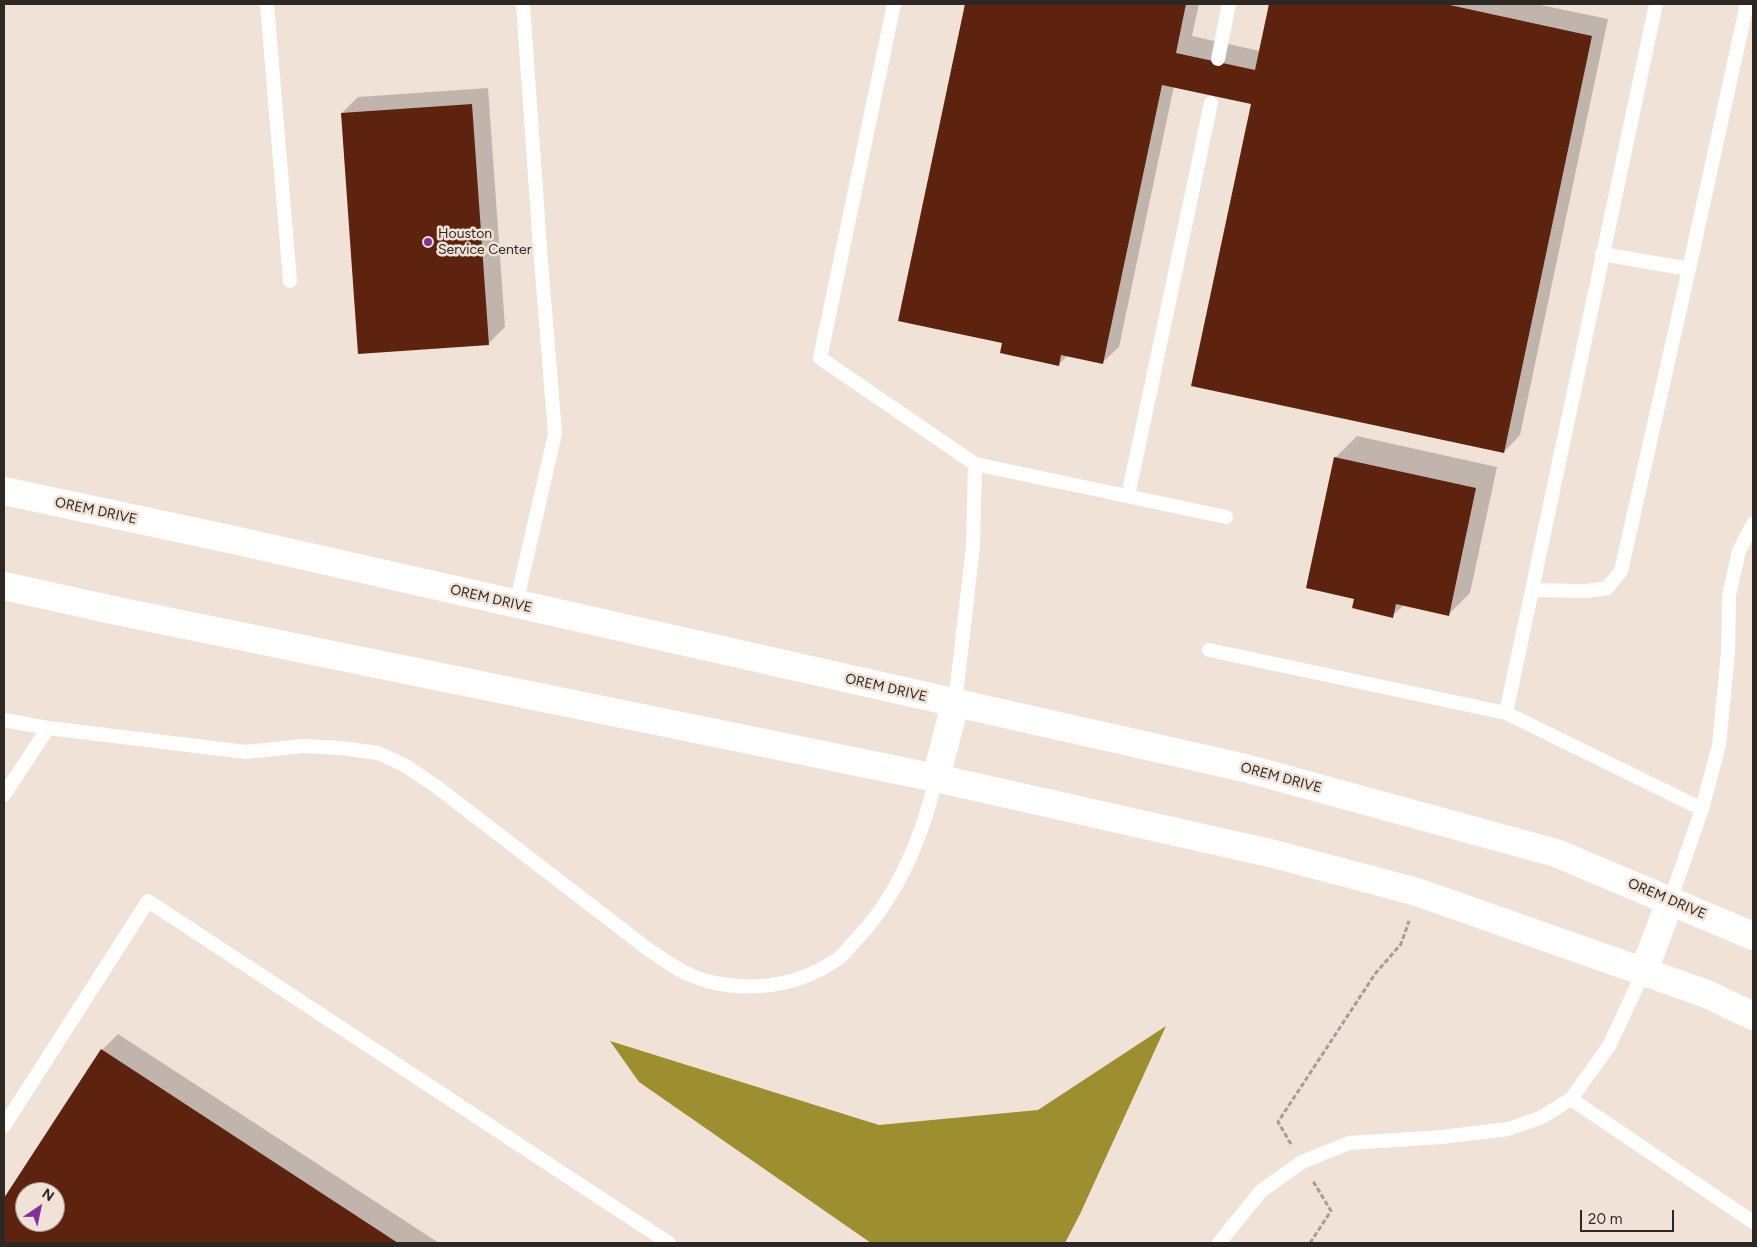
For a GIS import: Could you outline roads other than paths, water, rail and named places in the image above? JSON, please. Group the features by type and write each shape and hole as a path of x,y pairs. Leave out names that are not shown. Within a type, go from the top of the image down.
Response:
{"main road":[{"path":"4,480 48,500"},
{"name":"OREM DRIVE","path":"4,491 244,542 1245,768 1556,853 1753,936"},
{"path":"4,586 122,612 936,778 1274,854 1417,892 1707,994 1753,1016"},
{"path":"4,606 122,612"},
{"path":"936,778 955,704"},
{"path":"1644,971 1670,901"}],"lane":[{"path":"267,4 290,281"},
{"path":"516,604 555,434 523,4"},
{"path":"894,4 820,358 975,464 1226,517"},
{"path":"1218,59 1228,4"},
{"path":"1506,714 1656,4"},
{"path":"1532,590 1586,591 1607,588 1621,571 1747,4"},
{"path":"1128,496 1211,103"},
{"path":"1602,254 1689,269"},
{"path":"955,704 973,546 975,464"},
{"path":"1670,901 1702,809 1719,745 1728,653 1729,595 1739,551 1753,524"},
{"path":"1209,650 1506,714 1702,809"},
{"path":"4,720 48,728 246,752 304,746 378,753 406,766 437,787 649,950 684,972 710,981 745,987 781,985 810,975 837,960 865,931 895,890 915,848 928,813 936,778"},
{"path":"4,795 48,728"},
{"path":"4,1126 148,901 669,1243"},
{"path":"1219,1243 1261,1191 1302,1162 1349,1143 1442,1137 1508,1129 1540,1118 1571,1099 1609,1046 1644,971"},
{"path":"1571,1099 1753,1222"}],"place":[{"name":"Houston Service Center","path":"428,242"}]}
